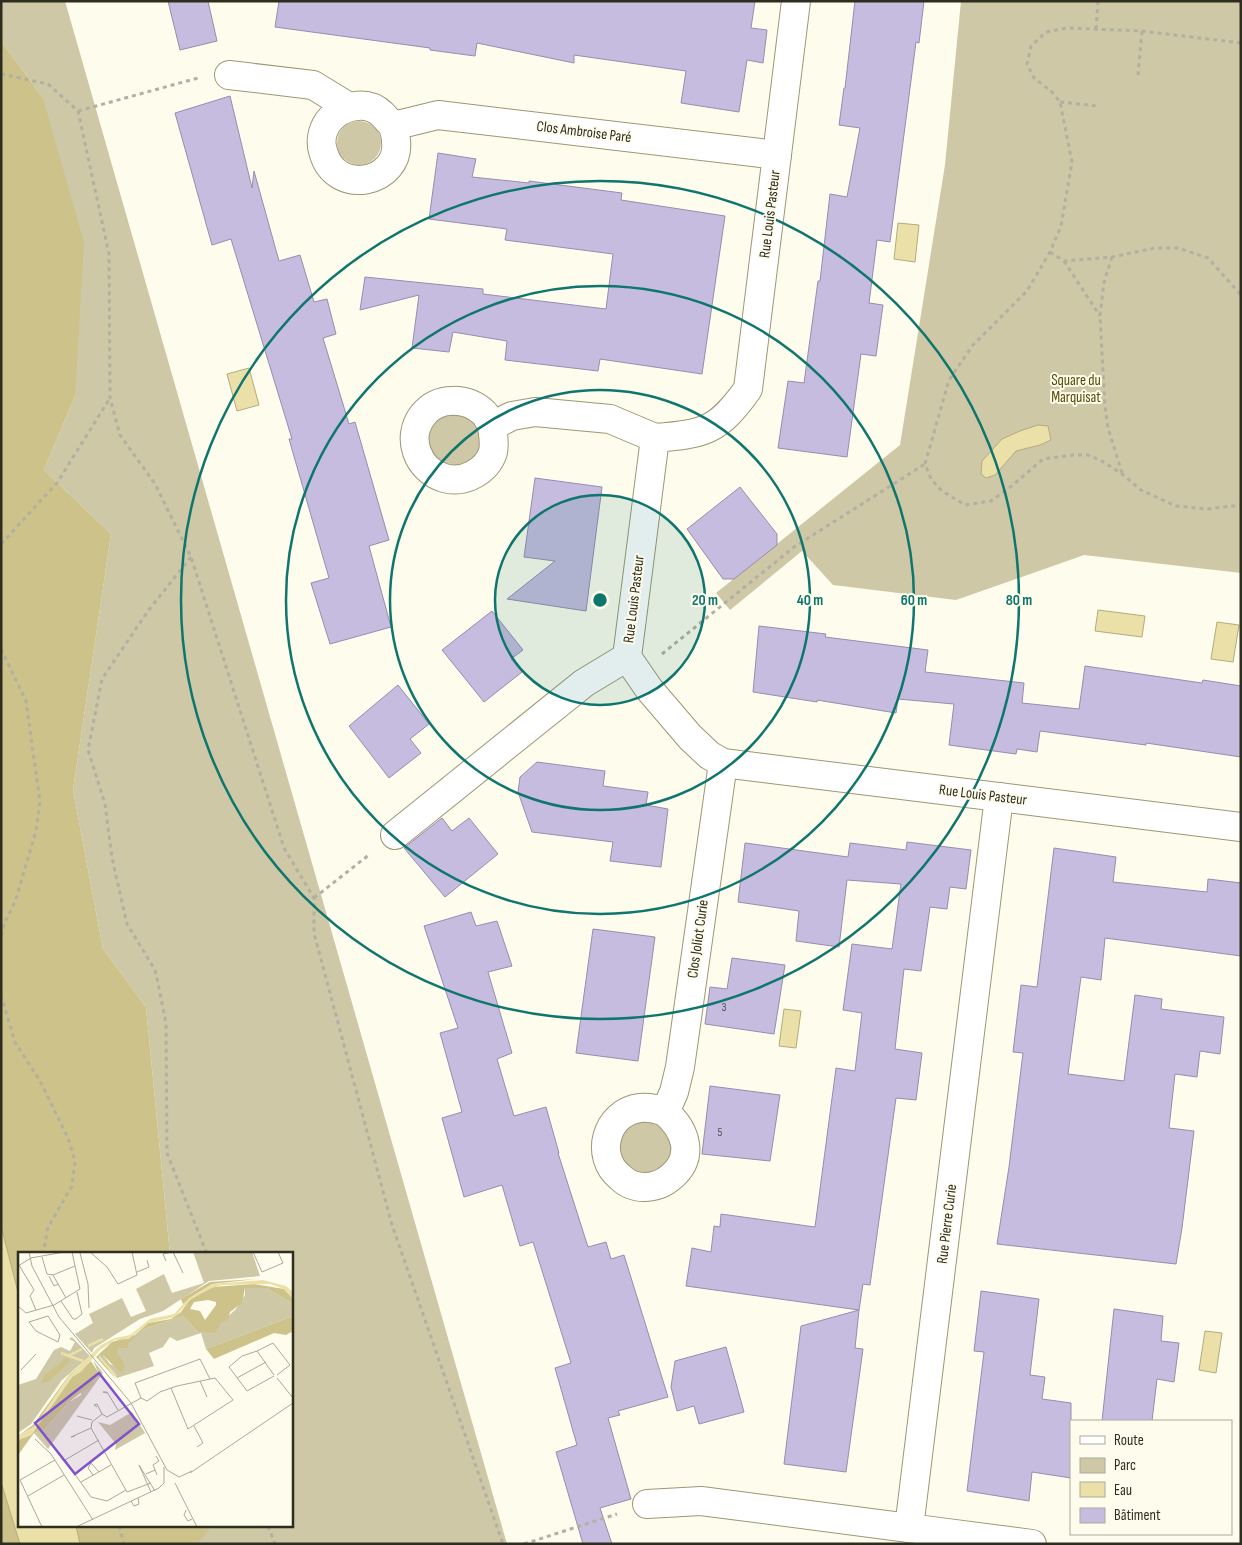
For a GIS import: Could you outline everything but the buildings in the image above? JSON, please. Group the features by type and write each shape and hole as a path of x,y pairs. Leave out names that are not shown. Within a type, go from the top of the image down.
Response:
{"street":[{"name":"Rue Louis Pasteur","path":"796,1 748,389 733,410 716,425 700,433 655,438 632,666 690,737 709,756 723,763 1241,827"},
{"path":"229,75 313,85 349,107"},
{"path":"366,106 381,113 392,126 397,142 394,159 383,172 369,180 352,180 336,174 325,161 321,145 324,128 334,115 349,107 366,106"},
{"name":"Clos Ambroise Paré","path":"392,126 438,115 777,155"},
{"path":"492,426 512,416 535,412 610,419 655,438"},
{"path":"394,835 584,683 632,666"},
{"name":"Clos Joliot Curie","path":"665,1112 674,1092 680,1067 723,763"},
{"name":"Rue Pierre Curie","path":"909,1528 999,797"},
{"path":"647,1504 701,1500 1032,1544"}],"path":[{"path":"1096,29 1098,1"},
{"path":"1241,43 1142,31 1067,28 1046,32 1031,46 1027,64 1034,78 1052,92 1060,102 1072,162 1061,226 1050,252 1027,290 973,345 949,380 925,464 931,479 942,492 965,505 991,501 1043,459 1073,455 1088,455 1102,461 1122,474 1141,490 1176,506 1207,509 1241,505"},
{"path":"1138,75 1142,31"},
{"path":"78,111 215,73 229,75"},
{"path":"1,74 48,84 78,111 109,254 110,398 120,435 155,484 191,557 284,848 314,898 314,933 392,1225 503,1544"},
{"path":"1060,102 1097,106"},
{"path":"1064,261 1112,258 1155,248 1178,248 1208,258 1241,295"},
{"path":"1050,252 1064,261 1100,316"},
{"path":"1112,258 1104,282 1100,316 1105,407 1108,428 1122,474"},
{"path":"1,544 57,483 110,398"},
{"path":"632,666 794,547 925,464"},
{"path":"191,557 148,611 102,679 88,750 105,804 112,858 127,924 155,970 166,1023 167,1153 206,1252"},
{"path":"1,649 26,701 40,802 36,830 1,937"},
{"path":"314,898 394,835"},
{"path":"1,995 15,1042 40,1081 68,1138 75,1161 72,1186 48,1228 43,1252"},
{"path":"524,1544 647,1504"},
{"path":"120,1528 124,1544"},
{"path":"269,1528 275,1544"}],"green space":[{"path":"1,1 65,1 507,1544 198,1544 209,1528 292,1528 292,1252 170,1252 146,1007 103,949 73,790 111,534 44,470 75,396 43,98 1,41"},
{"name":"Square du Marquisat","path":"961,1 1241,1 1241,573 1084,555 956,600 833,585 802,551 730,610 716,593 900,445 945,165"},
{"path":"359,121 371,125 377,131 381,143 377,155 371,161 359,165 347,161 341,155 337,143 341,131 347,125"},
{"path":"449,413 459,413 469,417 477,425 481,440 477,455 469,463 459,467 449,467 439,463 431,455 427,445 427,435 431,425 439,417"},
{"path":"645,1120 655,1122 664,1128 670,1137 672,1147 670,1157 664,1166 655,1172 645,1174 635,1172 626,1166 620,1157 618,1147 620,1137 626,1128 635,1122"}],"shaded area":[{"path":"1,41 43,98 84,243 75,396 44,470 111,534 73,790 103,949 146,1007 170,1252 18,1252 18,1292 1,1226"},
{"path":"1,1482 20,1544 1,1544"},
{"path":"76,1528 210,1528 198,1544 80,1544"}],"water":[{"path":"898,223 919,225 915,262 894,259"},
{"path":"249,368 259,405 237,411 227,374"},
{"path":"1038,425 1048,426 1051,440 1016,451 995,475 986,478 981,474 982,461 1002,439"},
{"path":"1098,610 1145,616 1142,637 1095,631"},
{"path":"1217,622 1239,625 1233,662 1211,659"},
{"path":"784,1009 801,1011 796,1048 779,1046"},
{"path":"1,1226 18,1292 18,1528 76,1528 80,1544 20,1544 1,1482"},
{"path":"1205,1331 1222,1333 1216,1373 1199,1370"}]}
